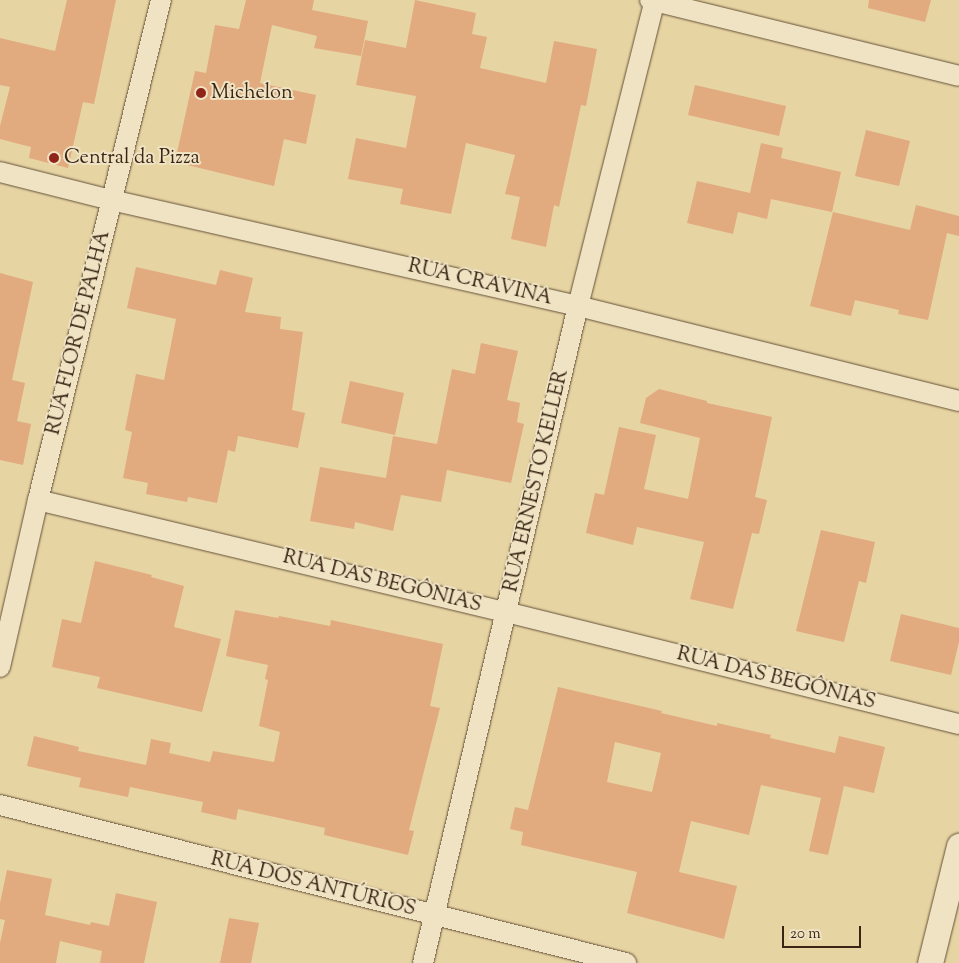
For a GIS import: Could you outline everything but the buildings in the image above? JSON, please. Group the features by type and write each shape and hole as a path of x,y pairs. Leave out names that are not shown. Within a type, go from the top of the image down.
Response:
{"street":[{"name":"RUA FLOR DE PALHA","path":"0,668 38,500 161,0"},
{"path":"653,0 959,76"},
{"name":"RUA ERNESTO KELLER","path":"423,963 578,306 653,0"},
{"name":"RUA CRAVINA","path":"0,172 111,200 578,306 959,401"},
{"name":"RUA DAS BEGÔNIAS","path":"38,500 506,612 959,724"},
{"name":"RUA DOS ANTÚRIOS","path":"0,806 626,963"},
{"path":"930,963 959,846"}],"place":[{"name":"Michelon","path":"201,93"},
{"name":"Central da Pizza","path":"54,158"}]}
